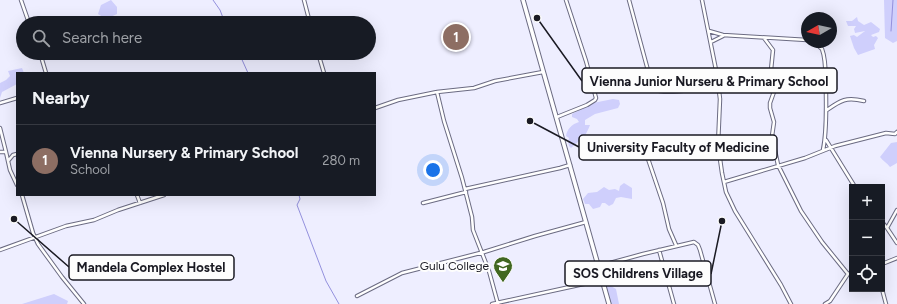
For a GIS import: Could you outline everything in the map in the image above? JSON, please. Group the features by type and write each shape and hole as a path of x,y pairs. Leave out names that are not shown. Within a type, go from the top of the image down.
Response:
{"main road":[{"path":"523,0 609,304"}],"street":[{"path":"21,0 27,16"},
{"path":"304,0 308,16"},
{"path":"556,117 587,105 596,98 586,61 566,0"},
{"path":"629,0 653,89 662,92 675,92 700,87 718,81"},
{"path":"702,0 712,42 718,81 720,99 718,145 724,182 729,200 781,285 790,304"},
{"path":"709,30 724,35 801,40"},
{"path":"712,42 724,35"},
{"path":"764,38 773,50 770,70 775,89 770,103 770,108 774,122 772,136 778,165 801,211 822,242 848,274 830,302 825,304"},
{"path":"821,48 823,51 826,75 826,139 824,150"},
{"path":"42,60 46,72"},
{"path":"320,60 324,72"},
{"path":"376,108 395,100 438,92 474,88 495,80 543,72"},
{"path":"438,92 444,121 465,190 474,230 489,271 498,303"},
{"path":"0,103 16,98"},
{"path":"826,110 845,99 851,98 864,100"},
{"path":"0,128 7,162 16,183"},
{"path":"724,182 830,148 880,134 896,134 897,132"},
{"path":"826,139 830,148 853,184"},
{"path":"676,245 669,229 663,203 644,147 669,142 702,148 718,145"},
{"path":"0,152 6,152"},
{"path":"7,162 13,155 16,154"},
{"path":"423,203 465,190 570,165"},
{"path":"22,196 35,238 59,274 84,304"},
{"path":"137,196 140,203"},
{"path":"0,250 66,226 94,220 118,210 161,196"},
{"path":"887,228 897,210"},
{"path":"357,296 402,273 482,253 535,236 587,222"},
{"path":"885,226 897,243"},
{"path":"599,266 676,245 694,242 698,245 700,250 715,304"},
{"path":"659,250 674,304"},
{"path":"885,263 897,258"},
{"path":"492,304 602,280"},
{"path":"883,292 886,304"}],"shaded area":[{"path":"111,0 117,7 117,14 113,16 101,16 98,14 101,5"},
{"path":"884,0 897,0 897,41 893,43 885,38"},
{"path":"857,17 858,21 864,25 871,22 880,29 879,32 871,35 878,38 874,45 875,49 858,55 850,36 854,35 857,37 865,31 855,33 854,29 856,26 848,26 846,21 852,21"},
{"path":"22,68 24,72 16,72 16,85 2,92 0,98 0,83 10,76 8,71"},
{"path":"613,99 619,100 620,104 618,108 595,114 585,120 585,125 590,125 584,140 579,141 571,148 568,142 569,138 566,136 567,131 574,124 579,122 577,119 572,117 572,114 593,103"},
{"path":"897,142 897,163 890,167 880,157 891,143"},
{"path":"624,183 632,188 632,199 621,197 616,198 613,204 609,206 602,203 600,207 593,209 589,204 585,204 583,199 588,193 597,192 604,187 609,190 615,189 619,191 620,186"},
{"path":"608,266 613,278 611,286 616,289 619,304 610,304 600,267"},
{"path":"54,294 68,301 67,304 22,304"}],"waterway":[{"path":"213,0 222,16"},
{"path":"891,31 893,0"},
{"path":"242,60 248,72"},
{"path":"299,196 300,199 297,205 326,281 339,304"}],"place":[{"name":"Vienna Junior Nurseru & Primary School","path":"537,18"},
{"name":"Vienna Nursery & Primary School","path":"456,37"},
{"name":"University Faculty of Medicine","path":"530,121"},
{"name":"Mandela Complex Hostel","path":"14,219"},
{"name":"SOS Childrens Village","path":"722,221"},
{"name":"Gulu College","path":"503,283"}]}
